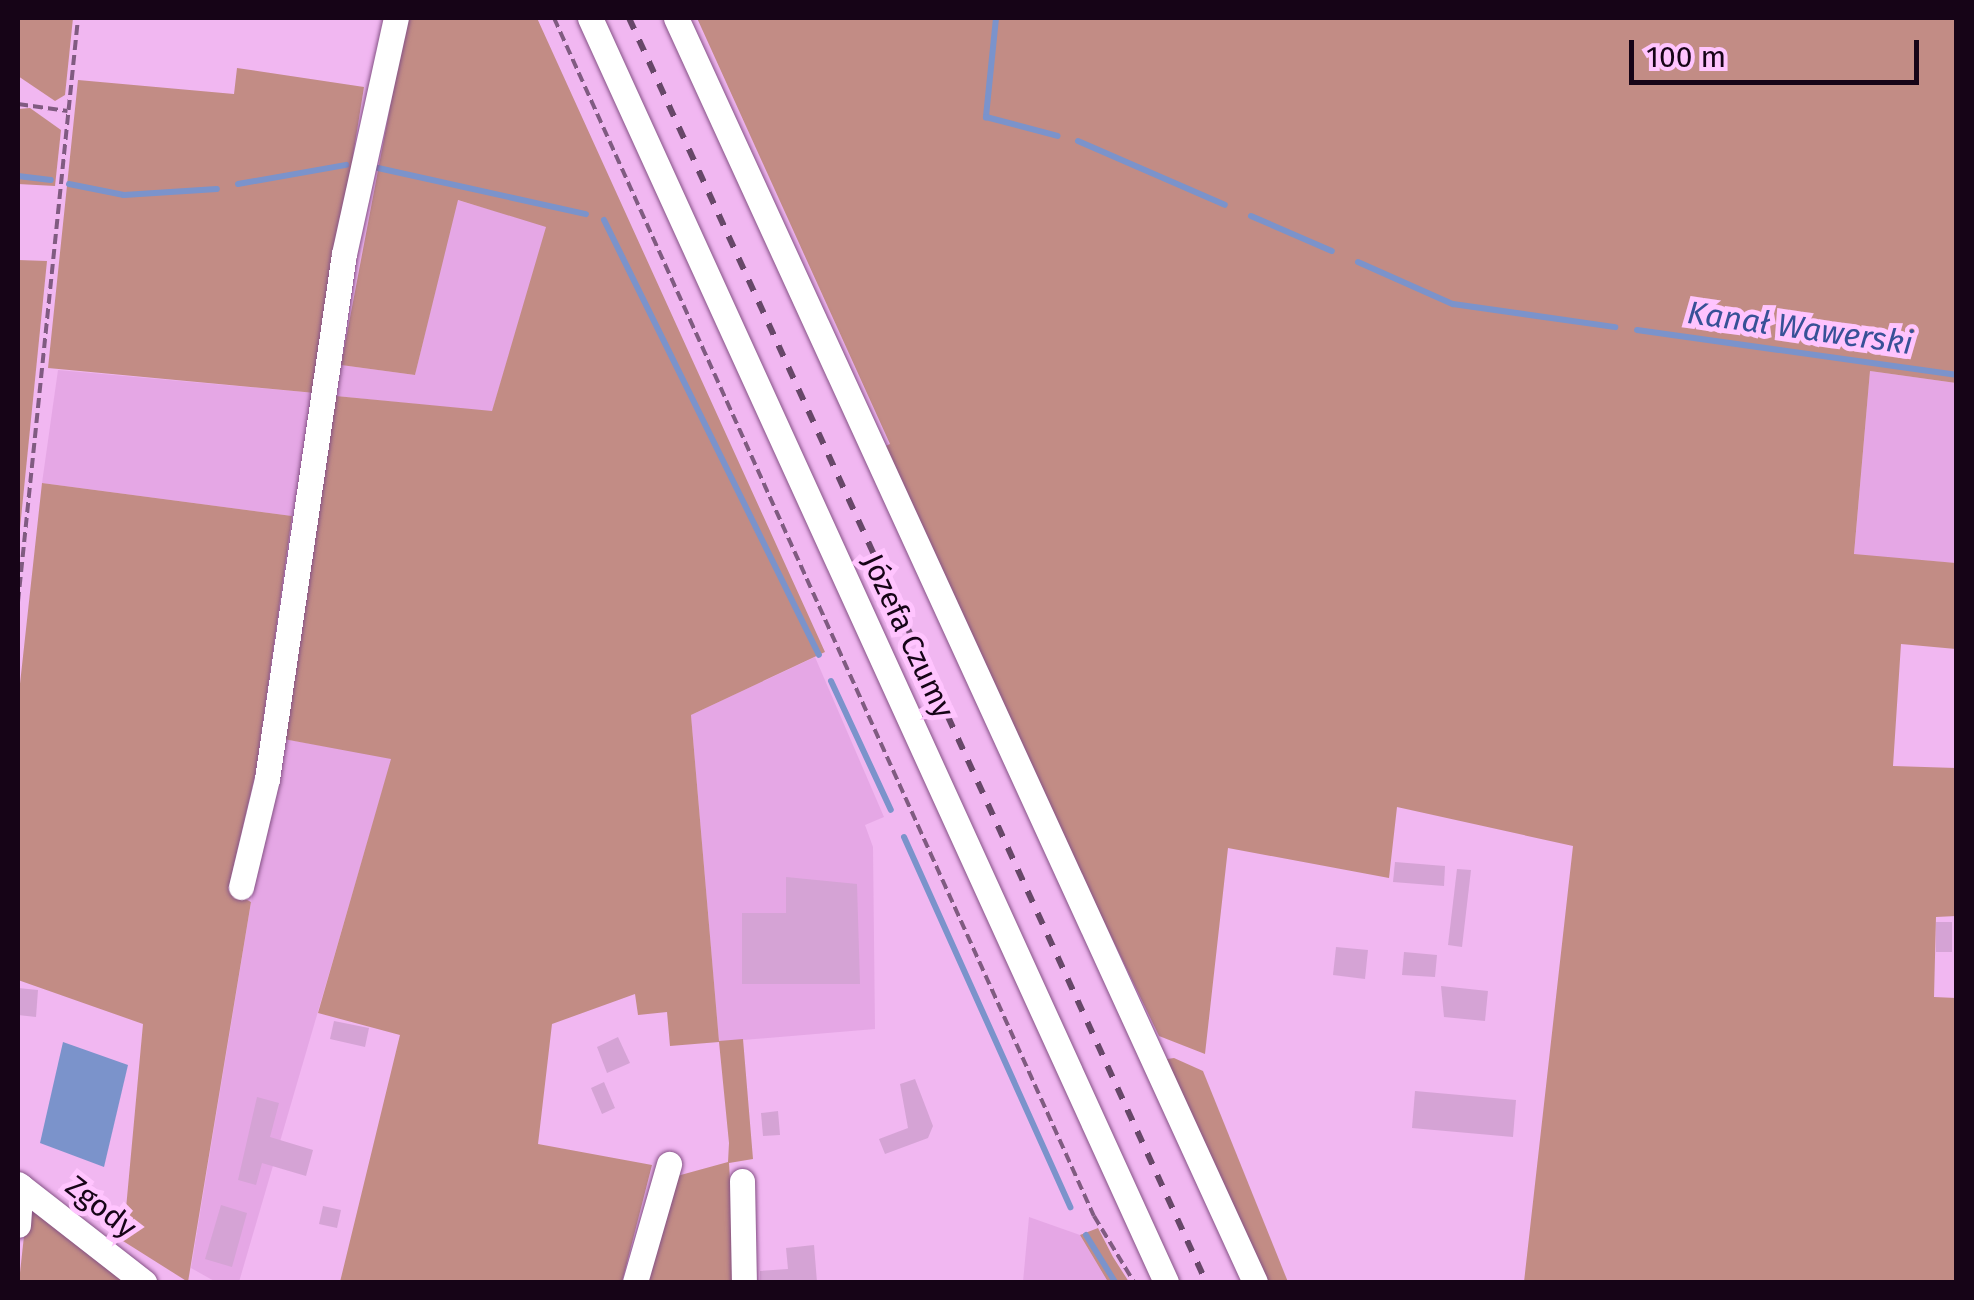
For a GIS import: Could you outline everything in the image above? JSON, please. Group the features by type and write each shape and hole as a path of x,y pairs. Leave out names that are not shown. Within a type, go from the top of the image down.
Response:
{"street":[{"path":"241,887 267,779 344,254 396,18"},
{"name":"Józefa Czumy","path":"590,18 1166,1282"},
{"path":"676,18 1254,1282"},
{"path":"635,1282 669,1164"},
{"path":"742,1182 744,1282"},
{"path":"18,1225 19,1186"},
{"name":"Zgody","path":"19,1186 144,1282"}],"path":[{"path":"18,602 78,18"},
{"path":"554,18 1094,1216 1134,1282"},
{"path":"18,104 68,111"}],"shaded area":[{"path":"18,18 73,18 65,95 55,101 18,76"},
{"path":"407,18 537,18 825,652 691,715 719,1041 743,1039 753,1159 729,1163 736,1282 646,1282 677,1176 728,1162 729,1143 719,1042 670,1046 667,1012 638,1015 635,994 552,1024 538,1144 652,1165 622,1282 340,1282 400,1035 318,1013 391,759 278,738 336,396 492,411 546,227 458,200 415,375 341,365"},
{"path":"697,18 1956,18 1956,383 1870,371 1854,554 1956,563 1956,649 1901,644 1893,766 1956,768 1956,916 1936,917 1934,997 1956,998 1956,1282 1524,1282 1573,846 1397,807 1389,878 1228,848 1205,1054 1159,1036 877,450 890,444"},
{"path":"237,68 364,87 315,393 48,368 78,80 234,94"},
{"path":"30,108 61,130 55,186 18,184 18,109"},
{"path":"457,200 547,226 492,412 336,396 341,365 415,375"},
{"path":"18,260 47,261 18,548"},
{"path":"58,370 315,393 292,516 42,483"},
{"path":"1870,371 1956,383 1956,563 1854,555"},
{"path":"42,483 292,516 256,771 228,890 251,902 188,1282 123,1241 143,1024 18,980 18,702"},
{"path":"815,657 884,817 865,825 873,847 875,1029 719,1042 691,715"},
{"path":"278,738 392,758 239,1282 216,1282 191,1268"},
{"path":"1174,1058 1203,1071 1288,1282 1264,1282 1161,1060"},
{"path":"28,1199 127,1282 19,1282"},
{"path":"1029,1217 1080,1235 1108,1282 1023,1282"},
{"path":"1098,1228 1129,1282 1108,1282 1080,1235"}],"water":[{"path":"63,1042 128,1065 104,1167 40,1143"}],"building":[{"path":"1395,862 1445,866 1444,886 1393,882"},
{"path":"1457,869 1471,870 1462,947 1448,945"},
{"path":"786,877 857,884 860,984 742,984 742,913 786,913"},
{"path":"1936,922 1952,922 1952,952 1936,952"},
{"path":"1336,947 1368,950 1365,979 1333,975"},
{"path":"1404,952 1437,955 1435,977 1402,975"},
{"path":"1441,986 1488,991 1485,1021 1444,1017"},
{"path":"18,988 38,990 36,1017 18,1015"},
{"path":"334,1021 369,1028 365,1047 330,1039"},
{"path":"618,1037 630,1063 607,1073 597,1047"},
{"path":"915,1079 933,1126 928,1138 885,1154 879,1139 908,1128 900,1084"},
{"path":"604,1082 615,1108 602,1114 591,1088"},
{"path":"1415,1091 1516,1100 1513,1137 1412,1128"},
{"path":"257,1097 279,1103 270,1137 313,1150 306,1176 262,1163 256,1185 238,1180"},
{"path":"778,1111 780,1135 763,1136 761,1113"},
{"path":"221,1205 247,1213 232,1267 205,1259"},
{"path":"323,1206 341,1210 337,1228 319,1224"},
{"path":"814,1245 817,1282 760,1282 760,1271 788,1269 786,1248"}],"waterway":[{"name":"Kanał Wawerski","path":"996,18 986,117 1058,136"},
{"name":"Kanał Wawerski","path":"1078,141 1225,205"},
{"path":"238,184 346,165"},
{"path":"378,168 586,214"},
{"path":"18,176 51,180"},
{"path":"69,184 124,195 217,189"},
{"name":"Kanał Wawerski","path":"1251,216 1332,251"},
{"path":"604,220 819,655"},
{"name":"Kanał Wawerski","path":"1358,262 1453,304 1615,327"},
{"name":"Kanał Wawerski","path":"1637,330 1956,375"},
{"path":"831,681 891,810"},
{"path":"904,837 1070,1207"},
{"path":"1086,1235 1115,1282"}],"railway":[{"path":"629,18 1206,1282"}]}
